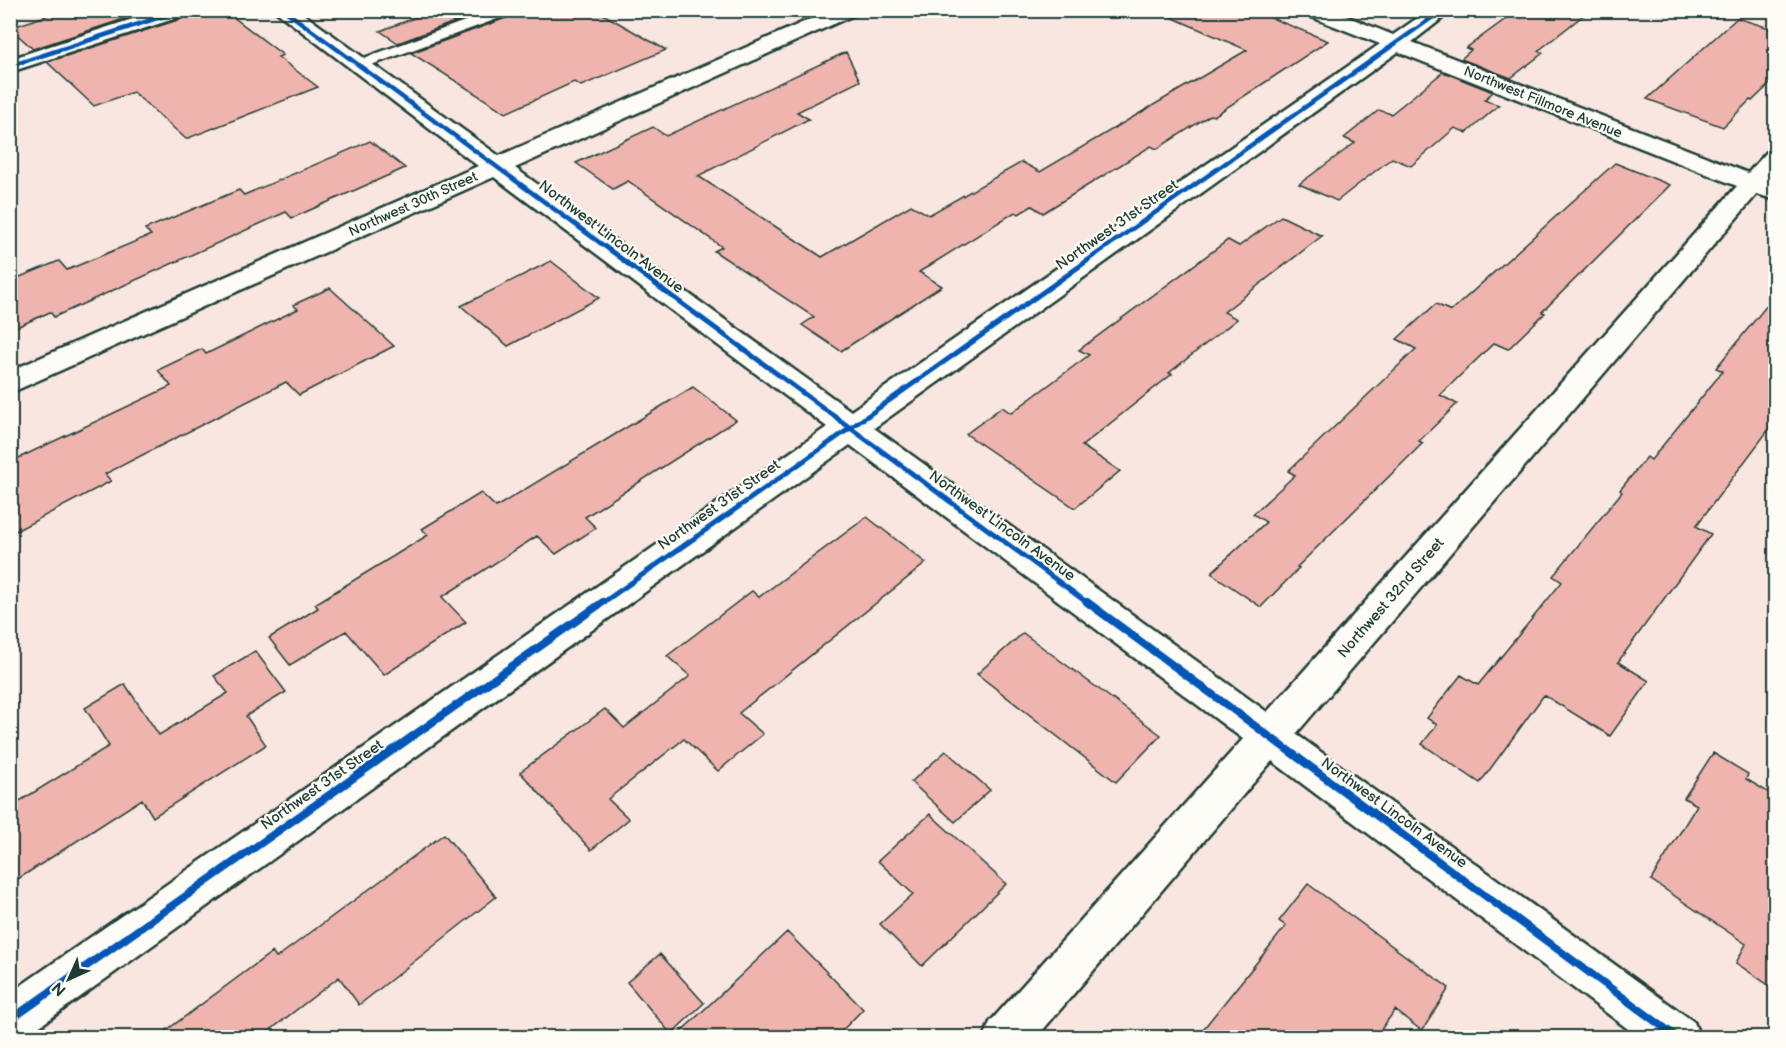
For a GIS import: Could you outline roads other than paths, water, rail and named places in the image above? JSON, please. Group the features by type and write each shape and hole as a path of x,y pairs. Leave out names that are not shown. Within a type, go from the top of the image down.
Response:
{"street":[{"path":"10,66 182,10"},
{"name":"Northwest Lincoln Avenue","path":"284,10 1678,1038"},
{"name":"Northwest 30th Street","path":"10,383 849,10"},
{"name":"Northwest Fillmore Avenue","path":"1311,10 1763,188"},
{"name":"Northwest 31st Street","path":"10,1020 1443,10"},
{"name":"Northwest 32nd Street","path":"1006,1038 1271,736 1763,188 1776,157"}],"lane":[{"path":"358,65 503,12"}]}
